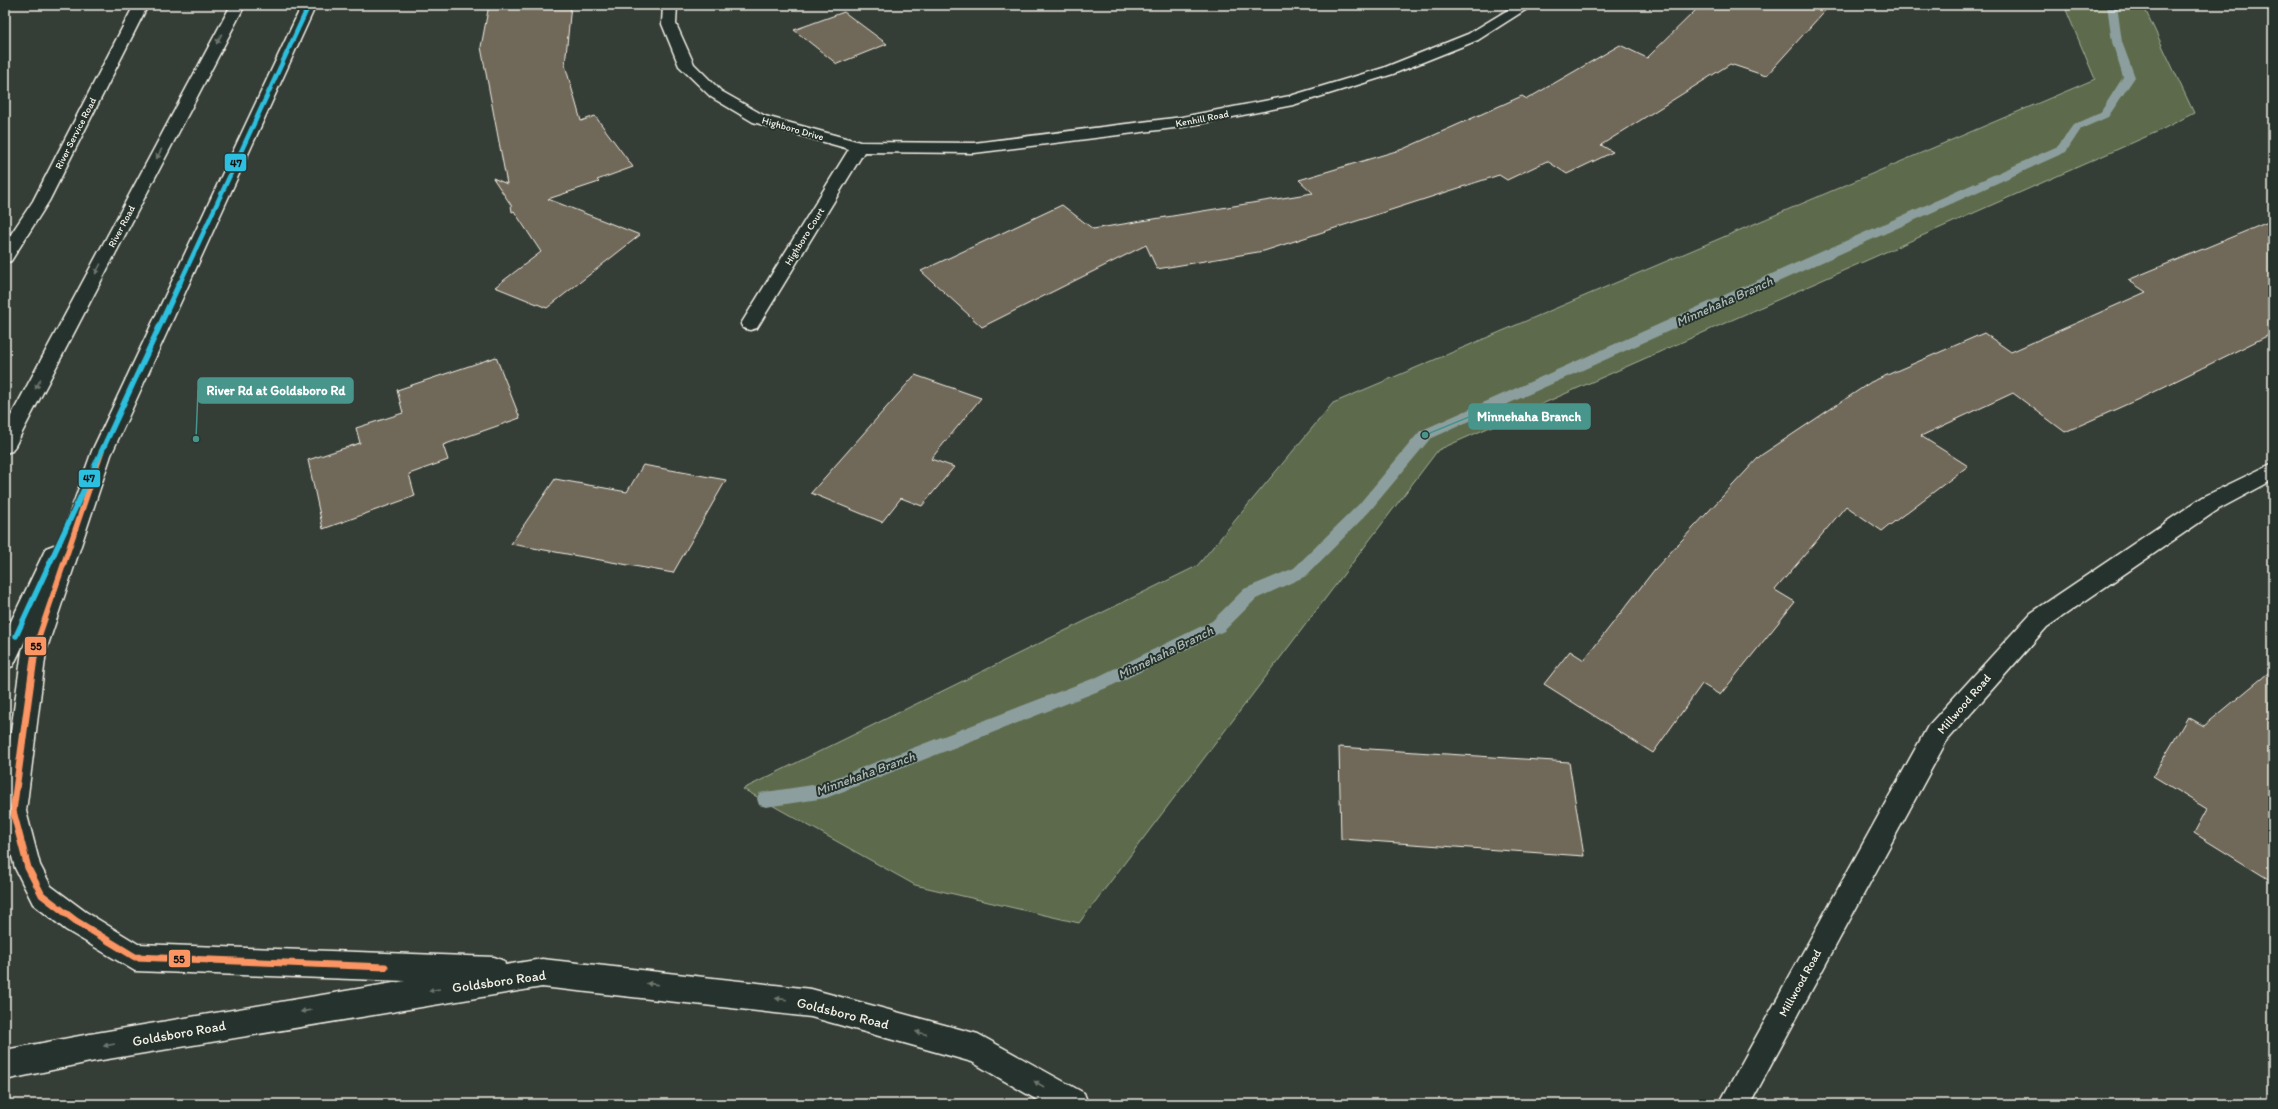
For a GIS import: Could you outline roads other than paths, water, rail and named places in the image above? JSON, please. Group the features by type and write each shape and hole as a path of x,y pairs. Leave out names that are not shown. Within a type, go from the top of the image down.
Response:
{"main road":[{"name":"River Service Road","path":"5,257 40,201 141,5"},
{"name":"River Road","path":"5,446 238,5"},
{"path":"5,659 309,5"},
{"name":"Highboro Drive","path":"670,5 670,24 687,66 716,94 759,119 859,147"},
{"name":"Kenhill Road","path":"859,147 974,148 1182,122 1293,100 1388,71 1474,37 1526,5"},
{"name":"Highboro Court","path":"750,324 859,147"},
{"path":"102,451 34,650 13,811 28,868 42,895 76,921 135,957 542,973"},
{"name":"Millwood Road","path":"1734,1104 1937,734 2039,620 2211,502 2273,471"},
{"name":"Goldsboro Road","path":"5,1066 90,1048 542,973 811,1003 978,1049 1073,1104"}],"waterway":[{"name":"Minnehaha Branch","path":"766,799 819,792 1103,682 1218,626 1250,594 1300,572 1364,508 1425,435 2062,149 2077,127 2104,115 2129,77 2117,42 2112,5"}],"place":[{"name":"Minnehaha Branch","path":"1425,435"},
{"name":"River Rd at Goldsboro Rd","path":"196,439"}]}
